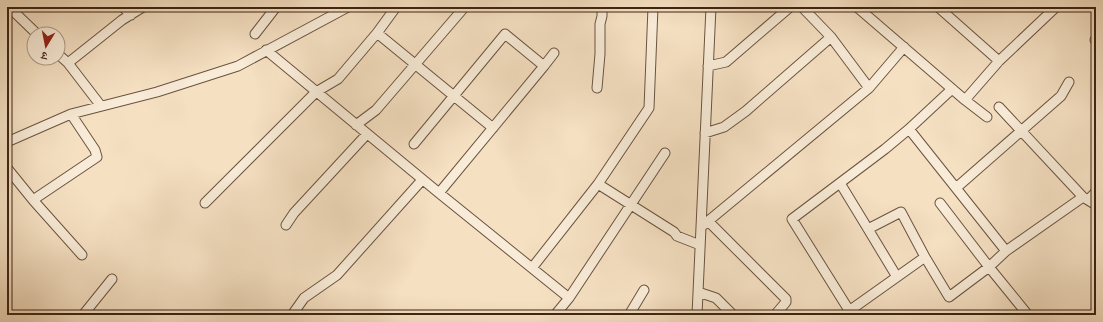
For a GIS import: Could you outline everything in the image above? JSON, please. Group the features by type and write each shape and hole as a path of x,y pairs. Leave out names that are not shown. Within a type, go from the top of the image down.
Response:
{"street":[{"path":"9,7 29,26"},
{"path":"123,7 131,15"},
{"path":"101,106 68,63 122,20 143,7"},
{"path":"255,34 276,7"},
{"path":"7,142 71,114 157,92 238,66 348,7"},
{"path":"206,203 316,92 338,79 377,33 396,7"},
{"path":"597,88 602,7"},
{"path":"532,268 598,184 649,108 653,7"},
{"path":"697,315 700,245 705,224 705,132 711,7"},
{"path":"708,66 726,62 790,7"},
{"path":"802,7 831,37 869,88"},
{"path":"857,7 952,89 987,117"},
{"path":"938,7 999,61"},
{"path":"965,100 999,61 1056,7"},
{"path":"356,125 376,110 462,10"},
{"path":"377,33 493,128"},
{"path":"414,144 505,34 544,66"},
{"path":"705,132 724,127 746,111 831,37"},
{"path":"705,224 869,88 904,48"},
{"path":"266,50 422,180 569,298"},
{"path":"439,193 554,53"},
{"path":"956,188 1062,96 1069,82"},
{"path":"925,257 851,313 792,219 909,129 952,89"},
{"path":"998,107 1085,198 1096,205"},
{"path":"33,200 97,157 95,150 71,114"},
{"path":"909,129 1006,251"},
{"path":"286,225 294,213 367,134"},
{"path":"555,315 569,298 665,153"},
{"path":"7,168 33,200 82,255"},
{"path":"292,315 304,298 337,275 422,180"},
{"path":"840,183 897,277"},
{"path":"598,184 674,232 677,236 700,245"},
{"path":"868,228 901,212 925,257 949,297 989,267 1006,251 1096,192"},
{"path":"940,203 1028,315"},
{"path":"705,224 786,300 775,315"},
{"path":"83,315 112,279"},
{"path":"629,315 644,290"},
{"path":"698,292 716,298 733,315"}]}
